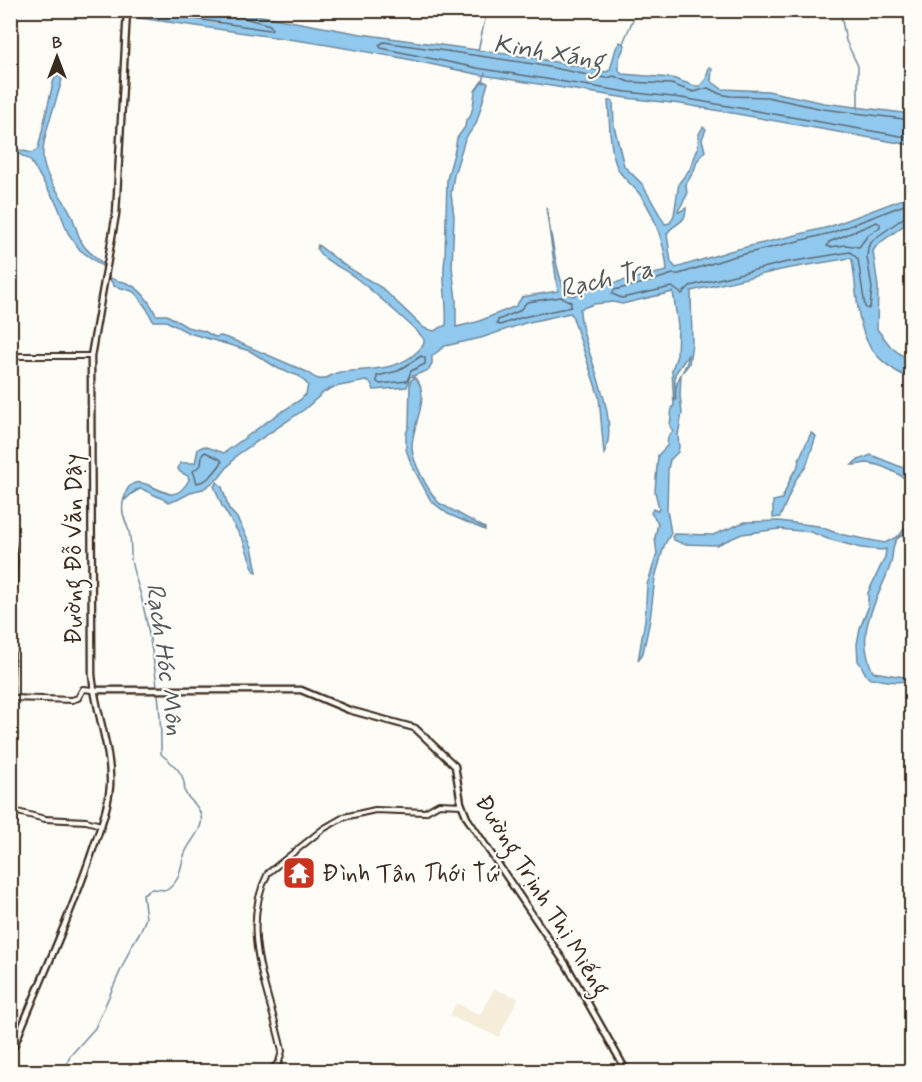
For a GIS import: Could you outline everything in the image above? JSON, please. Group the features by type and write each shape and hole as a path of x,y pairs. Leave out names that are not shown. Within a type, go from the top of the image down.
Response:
{"main road":[{"name":"Đường Đỗ Văn Dậy","path":"10,1056 75,898 108,801 110,777 93,690 90,356 107,268 118,184 127,10"},
{"name":"Đường Trịnh Thị Miếng","path":"93,690 301,690 349,710 415,728 455,766 463,805 474,829 567,966 627,1071"}],"street":[{"path":"10,356 90,356"},
{"path":"10,533 15,560 12,698 14,744 11,811 45,819 87,821 100,825"},
{"path":"12,698 72,700 78,698 83,689 93,690"},
{"path":"268,1071 279,1062 282,1051 263,981 254,927 263,883 268,873 325,827 344,817 375,810 424,812 439,804 463,805"}],"shaded area":[{"path":"494,989 518,998 499,1037 450,1016 456,1003 480,1015"}],"water":[{"path":"90,11 235,11 361,34 535,58 606,72 610,70 620,42 625,45 619,59 619,71 622,74 672,78 700,86 706,79 709,67 712,69 711,81 722,89 768,91 824,103 911,114 911,145 681,104 626,98 476,74 316,43"},
{"name":"Rạch Tra","path":"59,75 62,79 44,140 44,167 69,209 82,243 103,264 109,277 127,283 141,292 156,315 167,315 187,327 204,331 215,337 221,336 233,340 317,378 325,378 340,372 371,370 401,363 421,348 424,342 414,328 392,308 349,273 320,254 317,249 318,245 344,265 382,288 424,328 434,331 446,325 444,275 447,179 457,138 465,127 466,120 470,117 475,91 482,81 488,83 476,124 465,139 451,194 454,216 452,267 456,327 477,322 516,306 522,297 558,291 546,207 557,267 564,289 569,295 574,296 582,290 667,271 662,242 655,221 646,203 619,171 616,164 608,101 613,101 614,126 624,166 642,184 665,224 670,223 674,215 679,183 690,169 698,148 699,134 703,127 706,129 702,139 705,151 697,161 686,184 687,195 678,211 686,208 684,218 667,234 671,262 676,268 730,251 829,227 908,197 911,193 911,220 877,245 873,251 878,287 877,329 891,347 911,362 911,379 878,357 869,344 859,315 850,258 785,269 691,291 692,343 689,364 682,373 688,355 675,374 675,401 681,375 682,413 678,452 670,460 668,469 667,510 671,533 664,546 655,578 650,620 643,653 638,661 645,620 647,585 657,554 655,538 658,523 651,513 653,509 657,511 659,509 655,491 658,455 667,446 668,437 673,431 670,426 674,406 672,370 677,355 678,326 673,292 622,304 613,302 594,304 580,309 586,343 605,402 608,438 604,454 599,397 570,313 525,323 481,338 445,346 432,356 429,370 410,377 407,387 374,390 371,383 366,381 334,387 237,455 219,478 203,489 169,502 142,489 136,490 125,500 129,487 138,482 166,493 177,493 189,480 188,476 178,469 180,463 195,463 198,449 204,446 224,453 300,400 306,394 308,385 299,376 279,369 250,351 189,333 166,321 153,321 137,295 132,291 114,286 102,266 80,250 68,233 57,204 30,160 12,150 32,153 38,149 55,77"},
{"path":"414,377 420,384 422,393 420,412 412,440 413,455 418,469 439,503 485,530 448,514 431,501 411,464 406,449 406,434 409,426 410,382"},
{"path":"811,433 816,436 806,467 796,479 780,517 773,518 773,501 782,499"},
{"path":"871,455 911,471 911,484 879,465 867,463 852,465"},
{"path":"217,482 222,487 229,509 237,518 252,547 257,572 254,571 243,540 222,506 214,486"},
{"path":"911,519 911,531 899,537 895,542 891,563 866,629 867,656 873,672 904,677 908,676 911,668 911,678 902,682 870,679 858,661 857,644 860,628 868,608 868,593 885,557 886,549 861,548 811,532 779,529 742,534 717,545 683,544 672,537 674,534 713,535 745,522 779,521 818,526 839,534 885,543 900,535"}],"waterway":[{"name":"Kinh Xáng","path":"478,51 487,10"},
{"path":"623,43 637,10"},
{"path":"840,10 846,41 858,66 858,109"},
{"path":"483,83 485,73"},
{"name":"Rạch Hóc Môn","path":"150,486 170,494"},
{"name":"Rạch Hóc Môn","path":"131,494 140,489"},
{"name":"Rạch Hóc Môn","path":"64,1072 70,1056 95,1028 131,947 141,930 146,918 143,894 151,889 167,890 172,886 201,820 197,807 186,794 181,774 161,754 156,676 142,600 131,560 129,531 123,514 124,498"}],"place":[{"name":"Đình Tân Thới Tứ","path":"299,873"}]}
